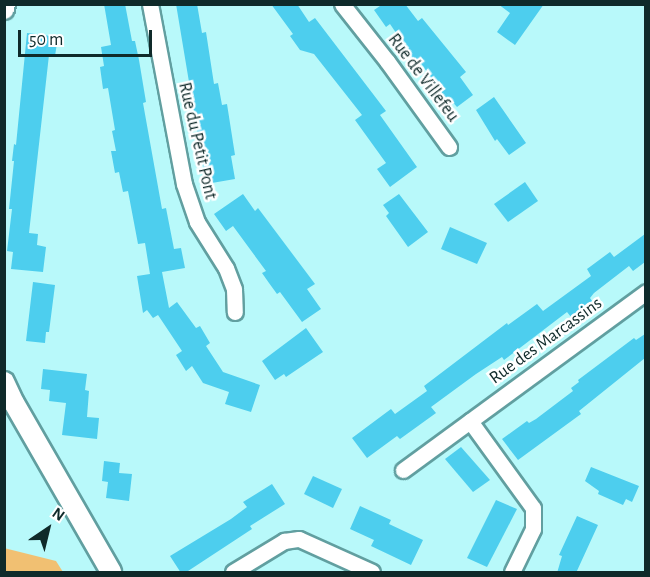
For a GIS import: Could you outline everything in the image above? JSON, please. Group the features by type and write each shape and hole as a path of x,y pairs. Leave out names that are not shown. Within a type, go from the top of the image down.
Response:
{"street":[{"path":"4,9 5,4"},
{"name":"Rue du Petit Pont","path":"150,4 184,184 197,222 226,268 234,289 235,312"},
{"name":"Rue de Villefeu","path":"342,4 387,61 449,147"},
{"name":"Rue des Marcassins","path":"403,470 645,291"},
{"path":"4,382 14,404 111,573"},
{"path":"470,421 533,508 533,528 512,573"},
{"path":"233,573 284,541 299,539 372,573"}],"shaded area":[{"path":"4,548 56,561 63,572 5,572"}],"building":[{"path":"104,4 125,4 132,41 135,41 139,60 146,102 143,103 162,209 166,208 174,249 181,248 185,268 162,272 169,308 177,302 196,328 200,326 210,343 206,346 223,372 260,385 251,412 225,404 229,392 203,383 192,366 186,371 176,355 182,351 158,315 153,318 147,310 143,313 137,276 150,274 145,243 138,244 128,191 123,192 119,172 115,173 111,151 116,151 112,131 115,130 108,88 103,89 100,67 104,66 101,47 111,45"},
{"path":"176,4 197,4 202,33 206,32 214,84 218,83 222,105 227,104 235,155 231,156 235,179 206,184"},
{"path":"271,4 297,4 309,22 315,18 386,111 380,115 417,167 390,187 377,169 386,163 355,120 362,115 314,54 300,50 290,36 293,34"},
{"path":"383,4 405,4 418,21 422,18 466,72 460,77 473,95 457,107 450,99 447,100 420,62 417,64 390,24 386,27 374,10"},
{"path":"498,4 544,4 515,45 497,32 510,13"},
{"path":"27,33 51,36 50,42 57,43 55,56 49,55 29,233 38,234 37,245 46,247 43,272 11,269 13,252 7,251 12,209 9,209 14,161 12,161 14,144 16,145"},
{"path":"494,97 526,143 509,155 497,139 495,141 476,110"},
{"path":"525,182 538,201 508,222 494,204"},
{"path":"243,194 255,211 258,208 315,284 307,289 321,309 302,322 280,292 277,294 269,283 262,273 266,271 233,226 226,231 214,214"},
{"path":"399,194 428,232 408,247 386,216 389,213 383,205"},
{"path":"450,227 487,243 477,264 441,249"},
{"path":"645,234 645,262 633,271 629,266 594,293 590,298 592,301 571,317 567,312 504,360 502,357 476,374 431,407 436,413 400,439 397,436 367,458 352,438 391,409 395,414 427,391 424,386 507,323 508,325 537,304 543,311 591,276 587,269 610,252 614,257"},
{"path":"33,282 55,285 49,332 46,332 45,343 26,341"},
{"path":"306,328 323,352 286,377 284,374 275,380 262,361"},
{"path":"645,334 645,358 579,411 581,414 518,460 502,439 527,421 529,423 536,419 573,391 571,388 579,382 578,380 634,338 636,340"},
{"path":"43,369 87,374 85,390 89,391 87,417 99,418 97,439 62,435 66,403 49,401 50,390 41,389"},
{"path":"461,447 490,480 473,492 445,459"},
{"path":"104,461 120,463 119,473 132,474 129,501 106,498 108,482 102,481"},
{"path":"591,467 639,486 632,502 626,499 623,505 598,494 599,491 585,481"},
{"path":"313,476 342,489 333,508 304,494"},
{"path":"272,484 285,504 250,526 252,529 185,573 181,573 170,556 231,519 247,507 243,502"},
{"path":"496,500 517,509 487,567 467,558"},
{"path":"360,506 391,520 389,524 423,540 411,565 371,546 374,540 350,529"},
{"path":"577,516 598,525 576,573 557,573 562,556 559,555"}]}
